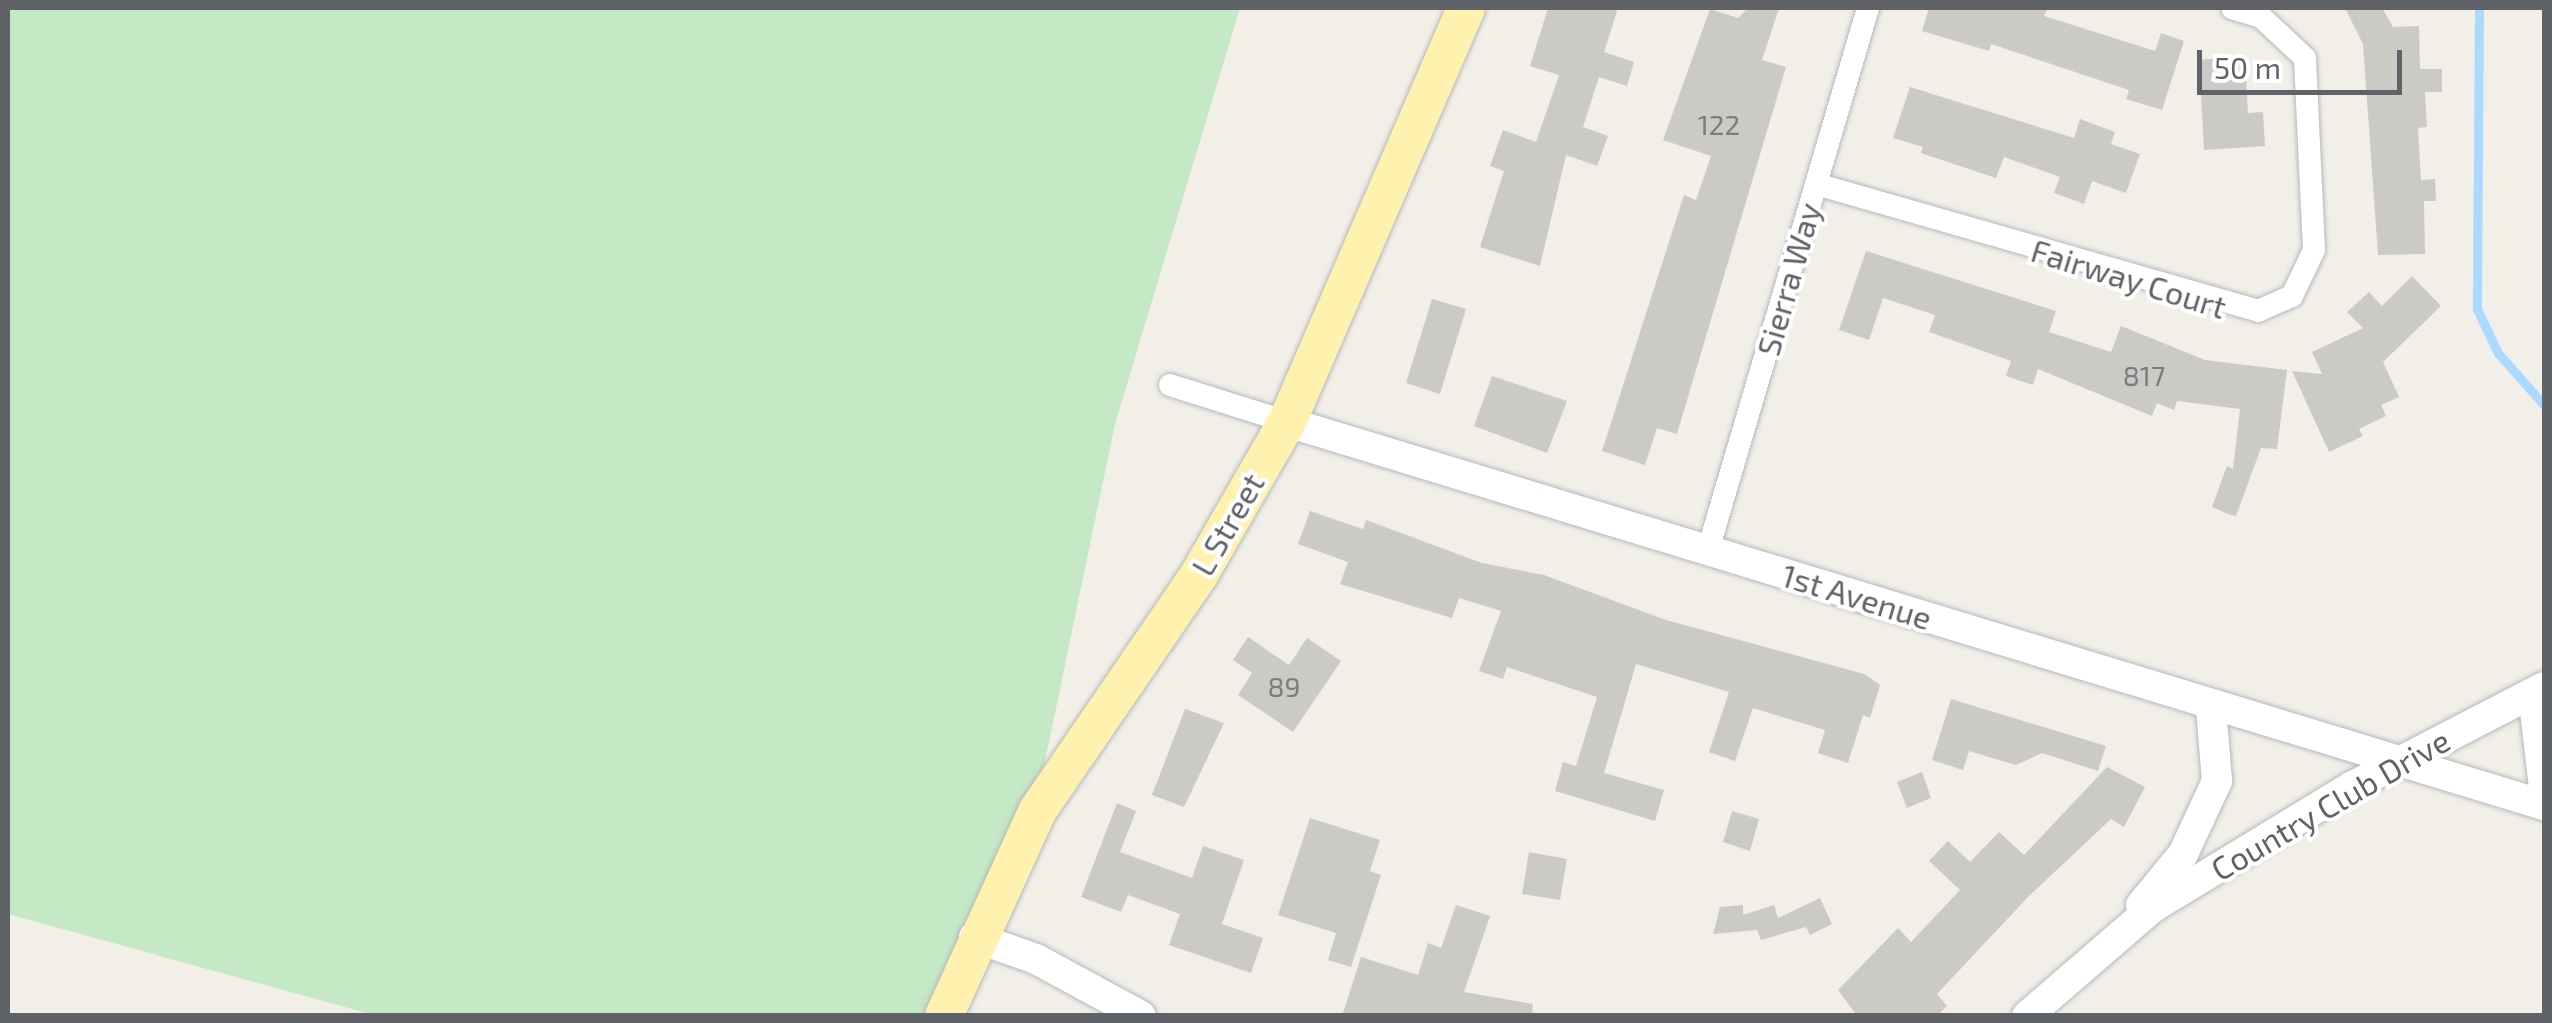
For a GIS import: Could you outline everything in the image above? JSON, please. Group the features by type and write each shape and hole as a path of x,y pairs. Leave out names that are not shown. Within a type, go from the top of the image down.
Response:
{"main road":[{"name":"L Street","path":"944,1016 974,937 1038,810 1200,573 1287,422 1466,8"}],"street":[{"name":"Sierra Way","path":"1708,550 1868,8"},
{"name":"Fairway Court","path":"1816,184 2258,311 2292,296 2314,250 2304,58 2261,17 2232,8"},
{"name":"1st Avenue","path":"1170,385 2394,764 2544,805"},
{"path":"2539,690 2544,787"},
{"name":"Country Club Drive","path":"2027,1016 2122,932 2266,836 2394,764 2539,690"},
{"name":"Country Club Drive","path":"2122,932 2182,854 2218,782 2212,708"},
{"path":"974,937 1036,959 1141,1016"}],"green space":[{"path":"8,8 1240,8 1115,424 1033,819 943,1015 374,1015 8,914"}],"building":[{"path":"1548,8 1618,8 1604,52 1634,62 1627,86 1599,77 1583,127 1608,136 1597,166 1566,155 1540,266 1480,247 1504,171 1490,166 1503,130 1536,142 1559,75 1530,66"},
{"path":"1748,8 1779,8 1762,60 1786,67 1677,434 1657,428 1645,465 1602,451 1684,195 1696,200 1711,156 1663,140 1710,9 1738,18"},
{"path":"1929,8 2048,8 2044,16 2155,51 2161,33 2184,41 2162,110 2126,99 2129,90 1991,44 1989,51 1922,31"},
{"path":"2345,8 2382,8 2393,27 2419,26 2420,69 2442,69 2442,92 2425,92 2427,127 2418,128 2421,180 2435,179 2436,201 2424,201 2425,254 2378,255 2363,44"},
{"path":"2245,56 2248,113 2263,112 2265,146 2204,150 2199,60"},
{"path":"1910,87 2074,138 2080,119 2115,132 2111,144 2140,154 2126,193 2092,181 2084,204 2054,193 2060,177 2004,157 1996,178 1921,153 1923,147 1893,138"},
{"path":"1866,251 2056,311 2049,332 2111,352 2121,326 2205,360 2287,370 2277,449 2261,448 2236,516 2228,514 2212,507 2227,466 2233,469 2240,409 2177,401 2174,410 2157,403 2152,416 2038,369 2033,385 2006,376 2011,361 1929,332 1935,315 1883,298 1869,340 1839,330"},
{"path":"2412,276 2441,306 2383,362 2399,397 2381,405 2386,416 2359,429 2363,436 2329,452 2292,371 2322,374 2312,352 2363,328 2347,312 2369,292 2382,306"},
{"path":"1432,299 1466,309 1440,394 1406,383"},
{"path":"1492,376 1567,401 1547,453 1474,426"},
{"path":"1310,511 1363,529 1366,520 1482,563 1544,575 1666,620 1864,674 1880,685 1870,718 1863,715 1848,763 1818,753 1825,730 1753,708 1735,761 1709,752 1729,692 1636,664 1604,773 1664,790 1655,821 1555,791 1563,762 1576,766 1597,697 1507,667 1503,679 1479,671 1501,611 1459,598 1452,618 1340,584 1348,562 1298,544"},
{"path":"1248,637 1289,665 1307,638 1341,661 1293,732 1238,695 1252,673 1233,660"},
{"path":"1951,699 2106,746 2098,771 2042,753 2016,765 1969,751 1963,770 1932,760"},
{"path":"1185,709 1224,723 1184,807 1152,795"},
{"path":"2107,767 2145,787 2124,827 2111,819 2029,896 1937,994 1947,1006 1937,1016 1857,1016 1838,990 1898,928 1911,942 1960,890 1929,861 1948,841 1970,862 1999,832 2024,855"},
{"path":"1922,772 1931,798 1907,808 1897,782"},
{"path":"1117,803 1136,811 1120,852 1192,878 1203,846 1244,860 1222,924 1263,938 1251,973 1169,945 1180,914 1128,895 1121,912 1081,897"},
{"path":"1732,811 1759,819 1750,851 1723,842"},
{"path":"1310,818 1380,840 1370,871 1381,875 1351,967 1328,960 1336,933 1278,915"},
{"path":"1529,852 1567,859 1560,900 1522,894"},
{"path":"1820,898 1832,924 1810,935 1806,927 1761,940 1757,930 1713,934 1720,907 1743,905 1743,915 1774,905 1778,918"},
{"path":"1456,905 1490,916 1464,992 1533,1004 1532,1016 1342,1016 1361,957 1418,975 1428,943 1441,948"}],"waterway":[{"path":"2479,8 2477,309 2498,353 2544,405"}]}
